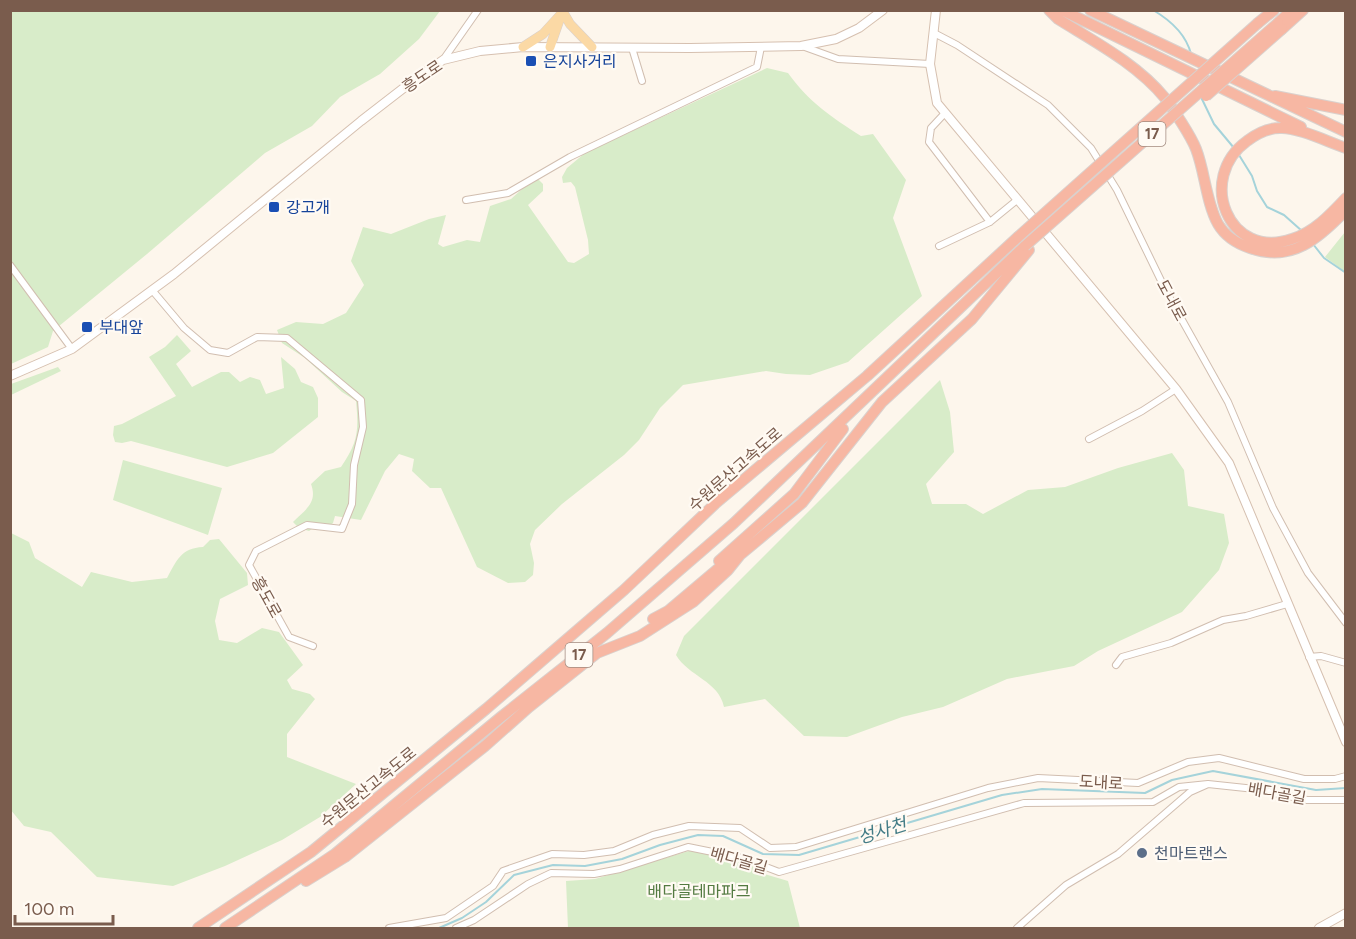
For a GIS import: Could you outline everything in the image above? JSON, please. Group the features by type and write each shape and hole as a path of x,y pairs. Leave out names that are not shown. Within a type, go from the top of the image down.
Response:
{"highway":[{"path":"1049,10 1058,19 1126,62 1165,98 1196,148 1218,224 1232,239 1259,252 1276,253 1318,231 1346,210"},
{"path":"1062,10 1346,147"},
{"path":"1090,10 1346,132"},
{"name":"수원문산고속도로","path":"225,928 256,908 311,879 422,790 734,523 1024,245 1274,10"},
{"name":"수원문산고속도로","path":"198,928 311,852 423,761 624,590 716,503 1024,245 1280,26 1292,10"},
{"path":"1280,26 1303,10"},
{"path":"1266,94 1346,110"},
{"path":"1293,245 1256,240 1234,228 1223,208 1221,187 1229,160 1240,145 1254,136 1280,128 1291,129 1346,147"},
{"path":"1318,231 1346,198"},
{"path":"422,790 597,653 640,636 693,602 728,570 740,555 802,503 882,402 972,319 1024,245"},
{"path":"740,555 726,562 668,611 653,619 794,494 868,397"}],"main road":[{"path":"523,47 543,34 563,11"},
{"path":"550,47 563,11"},
{"path":"563,11 570,24 592,48"}],"street":[{"path":"443,60 478,10"},
{"path":"936,10 930,64 937,103 1176,389 1229,463 1346,742"},
{"name":"흥도로","path":"10,376 72,349 152,290 414,80 443,60 480,51 523,47 801,46 836,39 859,28 879,11"},
{"name":"도내로","path":"934,33 957,45 1048,105 1091,148 1117,190 1168,295 1228,402 1273,508 1308,573 1346,623"},
{"path":"801,46 838,59 930,64"},
{"path":"466,200 508,193 570,157 757,67 761,47"},
{"path":"632,48 642,81"},
{"path":"945,113 931,128 928,142 990,222"},
{"path":"939,246 990,222 1017,200"},
{"path":"10,265 72,349"},
{"name":"흥도로","path":"152,290 184,328 210,350 228,353 257,337 287,338 361,400 363,427 354,465 352,504 342,529 307,525 256,551 249,565 289,636 313,646"},
{"path":"1089,439 1142,411 1176,389"},
{"path":"1116,665 1122,657 1171,643 1223,620 1287,604"},
{"path":"1309,657 1321,656 1346,663"},
{"name":"도내로","path":"389,928 446,918 493,886 503,871 552,854 584,855 615,851 653,835 689,826 740,828 770,848 796,847 988,788 1038,778 1138,783 1188,762 1219,758 1304,780 1335,779 1346,776"},
{"path":"1017,928 1066,885 1118,854 1190,792 1208,784"},
{"name":"배다골길","path":"456,928 474,920 528,884 551,873 594,874 620,869 688,847 742,858 779,872 1024,803 1153,801 1179,787 1208,784 1256,789 1307,800 1346,800"},
{"path":"1318,928 1346,913"}],"green space":[{"path":"10,11 440,11 419,39 380,74 340,97 312,126 265,153 53,331 48,347 11,364"},
{"path":"767,68 788,73 821,108 861,136 873,134 906,180 893,218 922,296 848,362 810,375 766,371 683,385 660,408 639,440 624,455 562,504 535,530 530,544 534,563 533,575 525,582 508,583 477,567 441,488 430,488 412,471 414,459 399,454 385,471 361,520 335,516 333,523 328,527 319,524 309,531 299,528 293,522 312,501 311,484 325,471 341,467 347,458 356,436 357,411 356,401 342,392 305,358 282,343 277,330 296,322 323,324 346,313 364,285 351,261 363,227 391,234 446,215 438,244 443,247 467,240 480,242 490,206 511,199 532,180 538,179 543,184 543,191 528,205 568,262 574,263 589,254 588,240 575,187 571,182 563,183 562,177 567,168 585,153"},
{"path":"1345,232 1345,272 1325,257"},
{"path":"177,335 191,351 176,364 192,387 221,372 229,372 240,382 250,377 260,380 266,394 284,388 281,357 295,369 301,382 313,387 318,398 318,417 273,453 227,467 131,441 115,442 114,426 176,396 149,357 165,347"},
{"path":"58,367 61,371 11,395 11,384"},
{"path":"940,380 950,412 954,452 926,484 932,504 966,504 983,514 1028,490 1065,487 1118,468 1172,453 1184,470 1188,506 1224,514 1229,543 1219,570 1182,612 1098,651 1074,666 1007,679 943,707 902,717 847,737 804,736 765,699 724,707 716,691 681,662 676,655 684,636"},
{"path":"123,460 222,488 208,535 113,500"},
{"path":"11,533 29,542 35,558 82,587 91,572 132,582 167,578 180,556 190,550 203,547 210,540 219,539 247,573 248,585 220,599 215,621 219,640 237,643 262,628 279,632 303,665 287,680 292,689 310,694 315,699 287,734 287,757 356,784 320,817 282,840 173,886 97,877 51,832 24,826 10,809"},
{"name":"배다골테마파크","path":"689,851 742,858 761,873 788,881 800,928 568,928 566,881 595,879"}],"waterway":[{"path":"1153,10 1176,28 1191,54"},
{"path":"1200,95 1214,124 1234,148"},
{"path":"1239,155 1267,207 1284,215 1302,231"},
{"path":"1313,244 1324,258 1346,273"},
{"name":"성사천","path":"439,928 462,918 486,902 514,875 553,865 585,866 622,859 660,845 698,835 723,836 763,854 799,855 1002,795 1042,789 1145,793 1172,780 1213,771 1316,790 1346,788"}],"place":[{"name":"은지사거리","path":"531,61"},
{"name":"강고개","path":"274,207"},
{"name":"부대앞","path":"87,327"},
{"name":"천마트랜스","path":"1142,853"}]}
